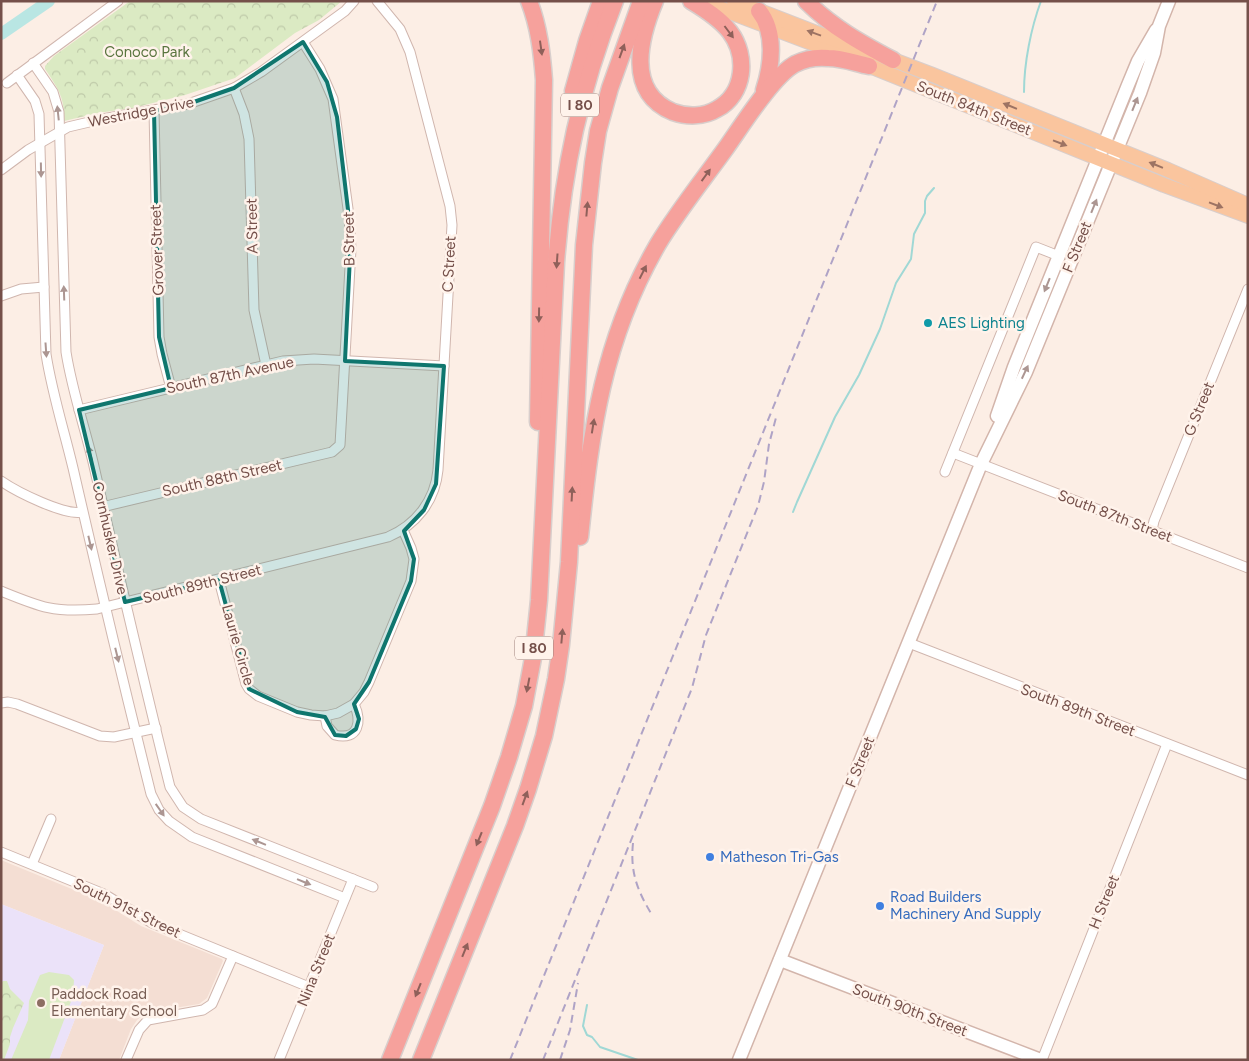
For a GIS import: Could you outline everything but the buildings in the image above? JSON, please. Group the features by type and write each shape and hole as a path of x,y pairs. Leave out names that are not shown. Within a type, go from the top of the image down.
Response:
{"highway":[{"path":"529,1 539,38 545,104 539,322 535,641"},
{"path":"646,8 640,53 642,74 648,91 661,105 677,113 695,116 717,109 726,103 738,86 742,65 740,54 731,34 714,16 691,1"},
{"path":"806,1 838,29 893,60"},
{"name":"I 80","path":"390,1060 483,829 504,773 524,706 535,641 541,572 556,263 561,212 570,150 580,104 610,2"},
{"name":"I 80","path":"421,1060 528,790 544,736 556,679 568,577 584,253 590,178 597,139 616,66 646,8"},
{"path":"752,112 764,91 770,70 768,27 759,11"},
{"path":"568,577 579,545 589,455 600,393 611,349 625,310 641,275 669,227 778,78 796,63 813,58 828,58 869,66"}],"main road":[{"name":"South 84th Street","path":"700,1 869,66 1171,188 1248,216"},
{"name":"South 84th Street","path":"734,1 893,60 1110,147 1248,205"}],"street":[{"path":"7,83 118,1"},
{"name":"Westridge Drive","path":"1,170 40,143 68,127 85,122 188,104 234,88 261,72 303,42 345,11 354,1"},
{"name":"C Street","path":"377,1 400,29 410,52 450,206 452,225 436,484 432,497 424,510 403,530"},
{"name":"F Street","path":"981,464 1026,372 1105,161 1138,62 1159,26 1169,1"},
{"name":"B Street","path":"303,42 327,82 333,99 337,117 351,235 340,445"},
{"name":"Cornhusker Drive","path":"33,63 50,86 56,98 59,112 66,352 170,787 176,798 187,810 200,819 373,887"},
{"name":"Cornhusker Drive","path":"17,75 36,105 40,143 46,354 49,373 151,794 159,810 174,826 192,837 345,898"},
{"name":"A Street","path":"234,88 244,114 249,139 254,310 266,364"},
{"name":"Grover Street","path":"154,111 160,337 162,354 171,388"},
{"name":"F Street","path":"739,1060 981,464 1014,367 1059,256 1105,161"},
{"path":"945,472 1036,247 1059,256"},
{"path":"1,296 21,289 44,287"},
{"name":"G Street","path":"1152,530 1248,289"},
{"name":"South 87th Avenue","path":"79,410 266,364 298,360 444,366"},
{"name":"South 88th Street","path":"102,507 332,452 340,445"},
{"name":"South 87th Street","path":"953,453 1248,568"},
{"path":"1,481 20,492 69,512 82,512"},
{"path":"325,716 327,726 335,735 346,736 352,734 358,725 359,718 354,704 369,682 411,581 414,559 403,530"},
{"name":"South 89th Street","path":"1,590 53,610 76,611 105,607 388,538 403,530"},
{"name":"Laurie Circle","path":"219,580 249,690 258,696 297,712 311,715 325,716 338,713 354,704"},
{"name":"South 89th Street","path":"909,643 1248,775"},
{"path":"5,703 17,704 100,736 114,737 156,728"},
{"name":"H Street","path":"1041,1060 1167,744"},
{"path":"32,864 51,819"},
{"name":"South 91st Street","path":"1,852 104,894 152,923 309,987"},
{"name":"Nina Street","path":"279,1060 353,879"},
{"path":"126,1060 139,1030 148,1020 203,1010 212,1004 233,956"},
{"name":"South 90th Street","path":"780,960 1041,1060"}],"highlighted area":[{"path":"303,42 327,82 337,117 351,235 345,361 444,366 436,484 424,510 404,531 414,559 411,581 369,682 354,704 359,719 356,729 346,736 335,735 325,717 297,712 249,689 219,580 125,602 79,410 171,388 159,337 154,111 188,104 234,88"}],"shaded area":[{"path":"1,860 101,901 141,926 222,959 223,961 207,998 199,1004 150,1012 143,1015 131,1029 119,1060 59,1060 104,945 1,904"},
{"name":"Paddock Road Elementary School","path":"1,904 104,945 59,1060 1,1060"}],"green space":[{"name":"Conoco Park","path":"130,1 342,1 319,20 295,33 235,78 185,95 133,108 98,113 64,121 62,99 45,66 54,56"},
{"path":"49,972 69,975 74,980 73,996 49,1060 11,1060 28,1020 29,1001 40,975"},
{"path":"7,981 10,989 24,1003 13,1028 4,1060 1,1060 1,983"}],"waterway":[{"path":"1,34 49,1"},
{"path":"1024,92 1029,46 1041,1"},
{"path":"793,512 835,417 859,375 880,329 896,283 911,259 914,234 925,213 927,196 934,188"},
{"path":"587,1005 583,1026 587,1035 592,1037 600,1047 638,1060"}],"railway":[{"path":"510,1060 937,1"},
{"path":"543,1060 692,688 706,635 758,506 764,482 769,444 777,414"},
{"path":"633,843 632,853 636,881 652,915"},
{"path":"560,1060 570,1030 578,983"}],"place":[{"name":"AES Lighting","path":"928,323"},
{"name":"Matheson Tri-Gas","path":"710,857"},
{"name":"Road Builders Machinery And Supply","path":"880,906"},
{"name":"Paddock Road Elementary School","path":"41,1003"}]}
